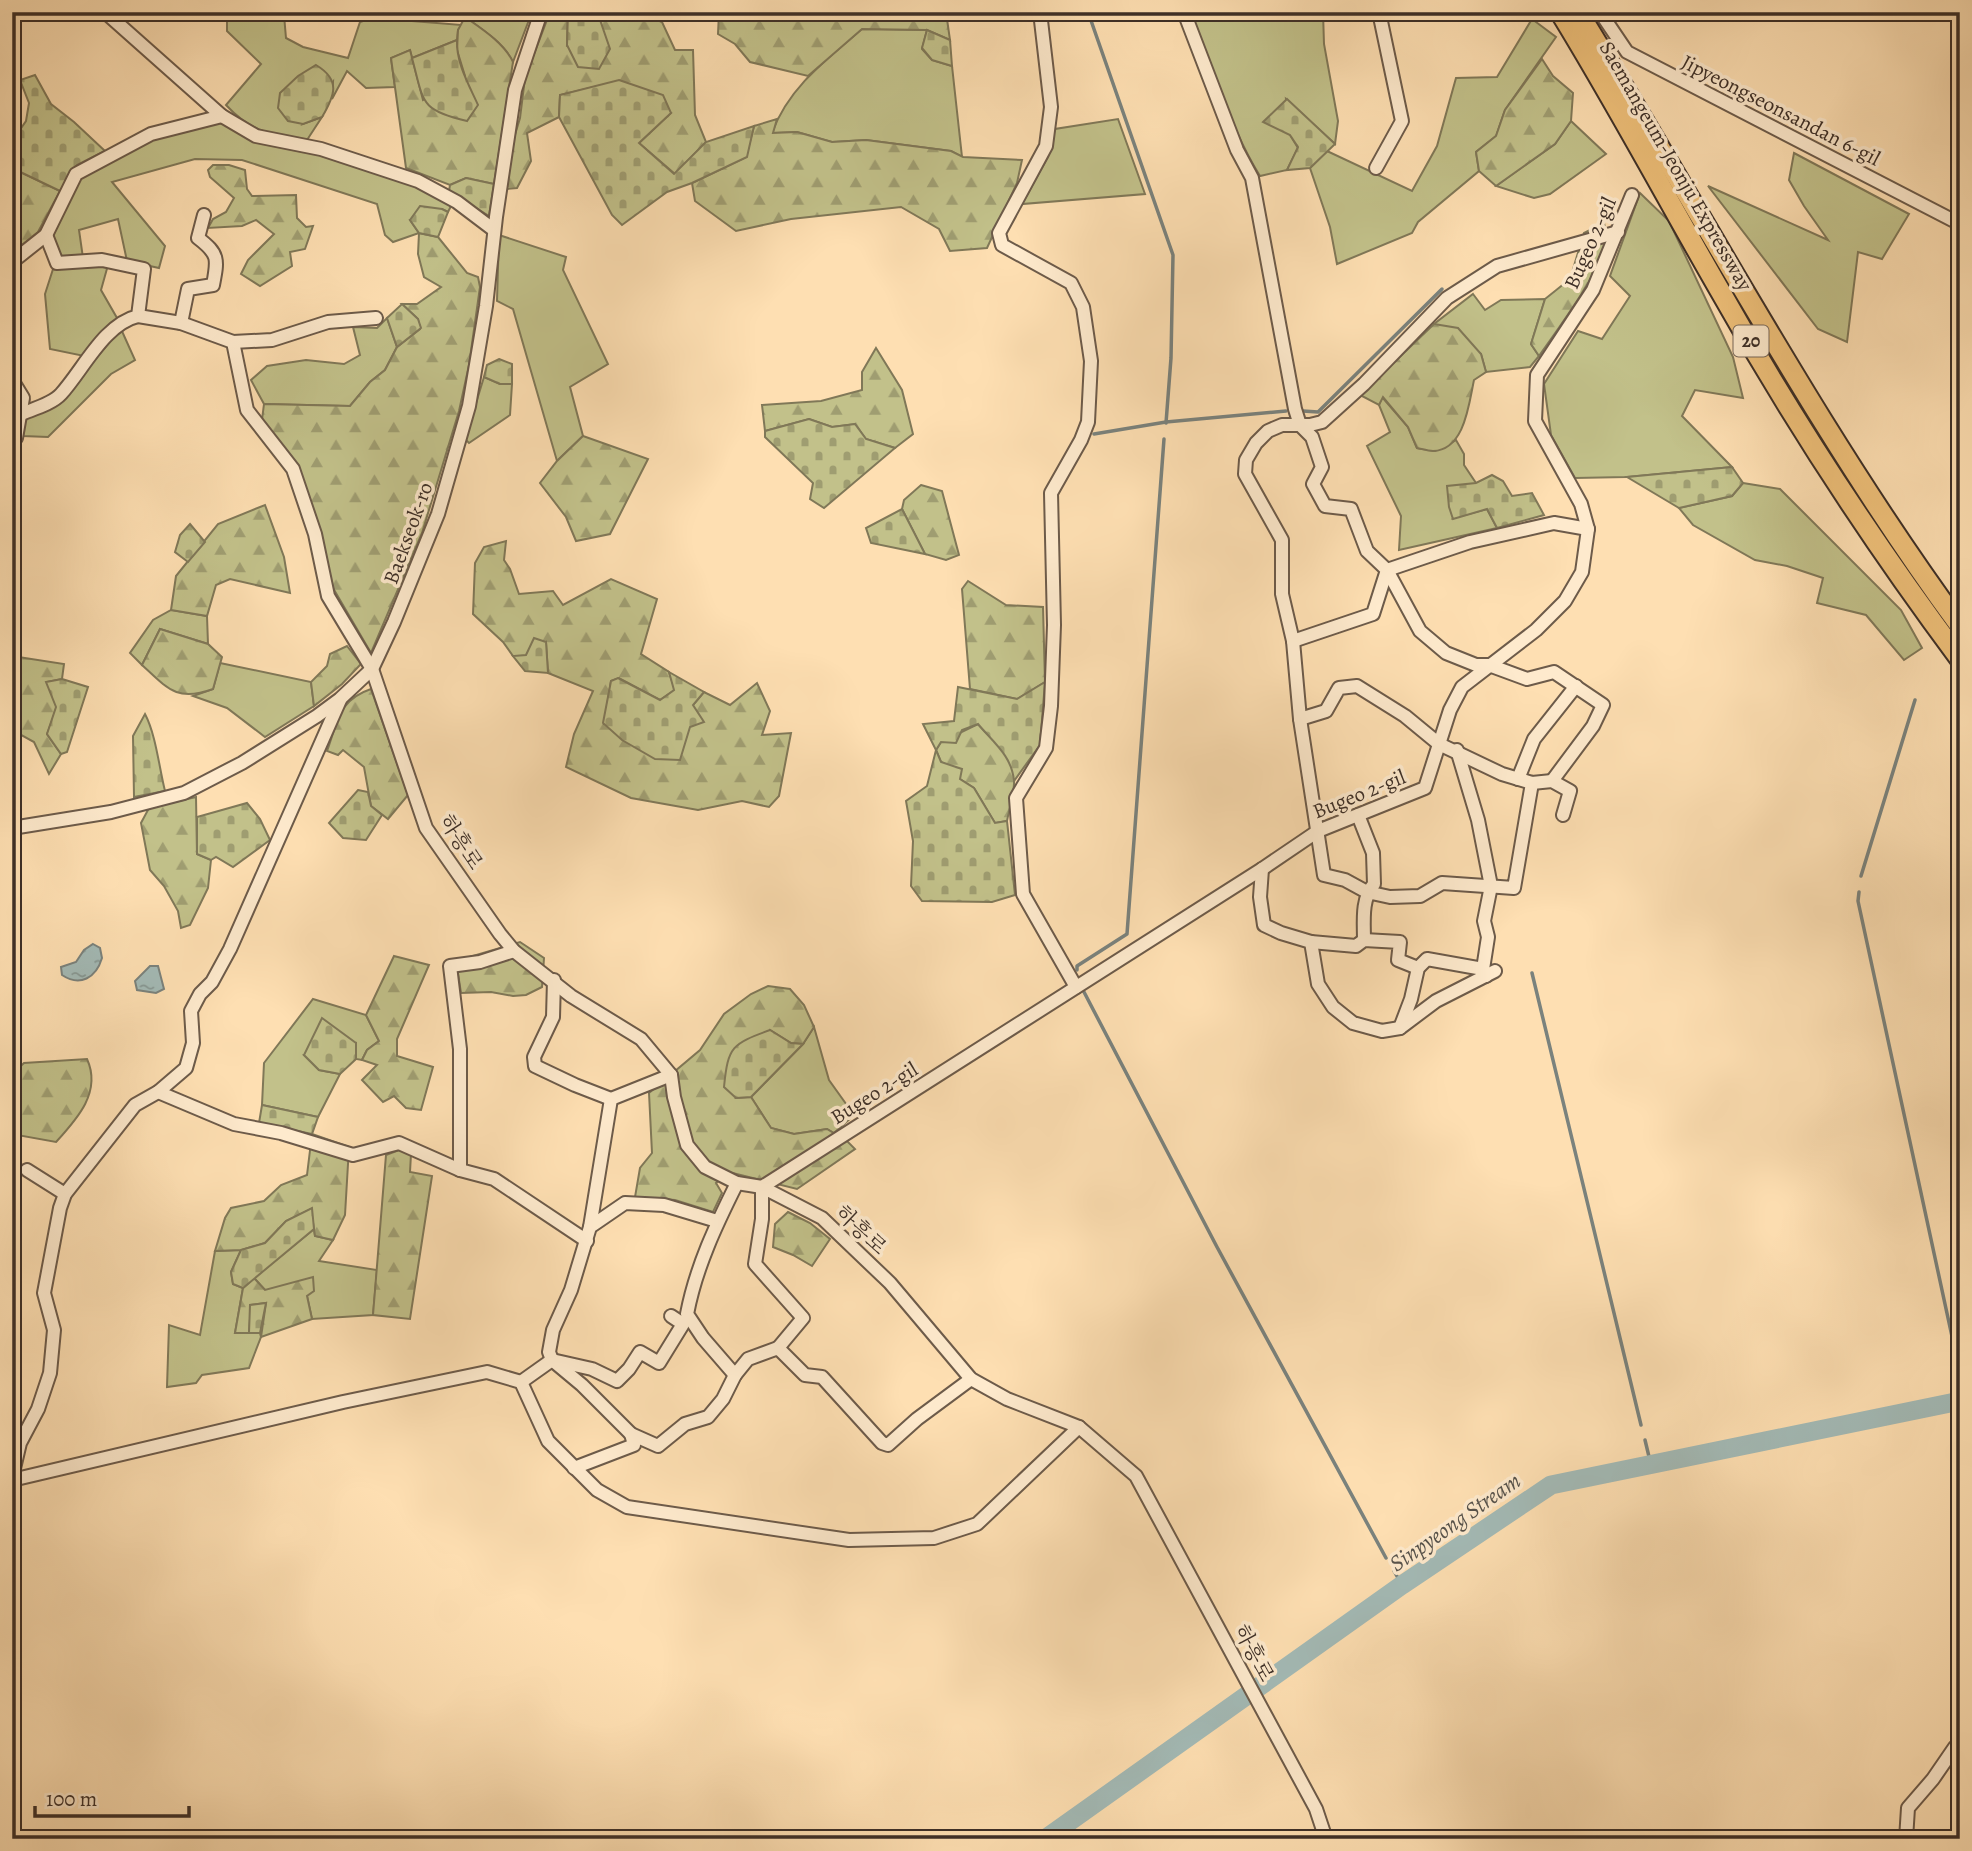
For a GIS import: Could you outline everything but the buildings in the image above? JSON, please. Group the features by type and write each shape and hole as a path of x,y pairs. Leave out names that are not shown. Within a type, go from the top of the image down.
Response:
{"highway":[{"name":"Saemangeum-Jeonju Expressway","path":"1560,12 1600,76 1720,292 1833,477 1910,593 1960,659"},
{"name":"Saemangeum-Jeonju Expressway","path":"1578,12 1851,468 1925,579 1960,626"}],"street":[{"path":"105,12 222,116 256,136 321,149 418,181 457,202 494,230"},
{"name":"Baekseok-ro","path":"12,828 111,812 184,793 242,763 340,699 372,669 438,514 469,406 486,306 494,230 515,90 541,12"},
{"path":"1040,12 1051,107 1045,146 999,233 1002,245 1071,284 1083,307 1091,361 1088,422 1081,440 1051,493 1054,625 1051,706 1046,748 1016,798 1023,894 1076,987"},
{"path":"1184,12 1237,150 1252,178 1300,425 1312,438 1322,467 1313,484 1325,506 1351,509 1367,551 1387,570 1420,631 1446,653 1476,665 1489,665 1527,679 1554,672 1603,705 1593,726 1552,781"},
{"path":"1376,168 1402,121 1379,12"},
{"name":"Jipyeongseonsandan 6-gil","path":"1600,12 1627,52 1960,225"},
{"path":"12,262 46,235 76,174 151,134 222,116"},
{"name":"Bugeo 2-gil","path":"762,1187 1318,831 1425,788 1450,710 1462,687 1536,630 1565,601 1582,572 1588,529 1581,504 1535,421 1537,375 1593,290 1632,195"},
{"path":"181,323 188,289 213,285 217,265 212,249 198,238 204,215"},
{"path":"1532,783 1514,888 1442,883 1420,896 1390,897 1367,892 1345,880 1324,875 1300,719 1293,641 1282,594 1282,540 1245,474 1246,460 1255,443 1268,431 1282,425 1322,422 1364,384 1447,298 1497,266 1618,232"},
{"path":"46,235 57,264 102,260 144,269 138,316"},
{"path":"21,414 59,397 96,349 126,319 138,316 181,323 233,342 272,340 328,322 376,318"},
{"name":"하흥로","path":"233,342 247,410 293,470 315,534 328,596 372,669 426,828 514,950 571,996 641,1039 671,1075 687,1145 705,1167 737,1183 762,1187 822,1217 890,1283 971,1379 1007,1399 1079,1427 1136,1476 1316,1809 1326,1839"},
{"path":"12,380 23,398 16,438"},
{"path":"1387,570 1470,542 1554,523 1588,529"},
{"path":"1293,641 1373,614 1387,570"},
{"path":"1300,719 1326,711 1339,688 1357,686 1405,716 1439,744 1457,750 1502,774 1532,783 1552,781 1570,791 1563,815"},
{"path":"1518,779 1534,739 1576,686"},
{"path":"340,699 230,949 212,982 200,994 191,1011 193,1043 186,1068 158,1092 135,1105 65,1194 44,1293 54,1329 50,1373 38,1409 20,1443 12,1478 343,1402 488,1372 521,1382 548,1441 597,1490 627,1507 849,1540 934,1538 977,1524 1079,1427"},
{"path":"1457,750 1478,820 1492,886 1484,922 1488,937 1488,972"},
{"path":"1358,815 1373,853 1374,884 1367,892 1364,940"},
{"path":"1262,869 1259,897 1264,925 1311,942 1356,946 1364,940 1399,942 1398,960 1418,968"},
{"path":"1311,942 1318,984 1333,1007 1357,1024 1381,1031 1399,1028 1436,1001 1488,972"},
{"path":"460,1170 460,1049 450,966 480,962 514,950"},
{"path":"1399,1028 1411,999 1418,968 1427,959 1488,972"},
{"path":"554,980 554,1017 534,1057 536,1066 575,1085 611,1098 671,1075"},
{"path":"158,1092 234,1124 281,1133 353,1155 400,1143 460,1170 494,1179 587,1241"},
{"path":"611,1098 587,1241 571,1290 553,1330 549,1352 552,1360 631,1434 658,1446 684,1424 708,1417 723,1399 735,1375 748,1359 778,1348 803,1318 755,1264 762,1219 762,1187"},
{"path":"27,1170 65,1194"},
{"path":"735,1375 703,1338 687,1314 702,1259 717,1221 737,1183"},
{"path":"590,1227 625,1203 664,1205 717,1221"},
{"path":"521,1382 552,1360 592,1368 617,1381 640,1352 659,1363 683,1324 671,1316"},
{"path":"778,1348 805,1375 822,1377 882,1443 888,1445 917,1419 971,1379"},
{"path":"574,1468 634,1445 631,1434"},
{"path":"1906,1839 1908,1808 1960,1744"}],"green space":[{"path":"227,12 275,12 284,15 286,38 303,47 348,58 360,22 388,13 412,21 462,25 458,30 457,40 412,58 410,50 391,58 395,87 366,88 347,71 332,99 333,82 303,124 322,117 307,140 263,131 245,122 226,105 261,64 227,31"},
{"path":"466,12 532,12 513,62 498,43 465,17"},
{"path":"550,12 568,12 567,45 599,18 595,12 645,12 644,15 662,22 675,50 693,50 695,115 706,142 675,174 639,143 671,113 619,81 560,95 559,117 527,133 531,161 517,188 506,189 525,78"},
{"path":"568,12 595,12 599,17 610,49 599,69 578,67 567,45"},
{"path":"719,12 946,12 950,40 927,30 862,29 808,76 750,62 735,44 718,34"},
{"path":"1186,12 1323,12 1324,44 1338,121 1335,144 1286,99 1290,135 1298,148 1287,170 1260,176 1239,136"},
{"path":"465,17 498,43 513,62 494,184 466,178 450,185 406,168 391,58 410,50 423,100 465,76 457,50 458,30"},
{"path":"1532,19 1556,37 1505,110 1496,136 1476,152 1479,171 1418,222 1412,233 1337,264 1330,227 1310,168 1327,151 1412,191 1437,146 1456,78 1497,77"},
{"path":"862,29 927,30 922,49 932,60 952,66 962,157 951,151 866,140 832,142 797,132 772,133 798,88 822,63"},
{"path":"927,30 950,40 952,66 932,60 922,48"},
{"path":"457,40 461,65 478,105 467,121 440,113 426,102 412,58"},
{"path":"1542,59 1553,76 1573,93 1571,121 1555,144 1496,186 1479,171 1476,152 1496,136 1505,110"},
{"path":"316,65 329,76 333,88 322,117 303,124 288,121 278,108 280,93 298,76"},
{"path":"35,75 51,104 105,151 77,165 60,191 12,168 12,141 26,121 29,103 20,80"},
{"path":"619,80 663,95 671,113 639,143 674,174 706,142 754,126 747,157 667,192 622,225 612,215 559,117 560,95"},
{"path":"1287,99 1335,144 1310,168 1287,170 1298,147 1290,135 1263,122"},
{"path":"777,119 773,133 797,132 832,142 866,140 951,151 963,157 1022,160 1017,183 987,248 950,251 939,229 901,207 791,219 736,231 695,201 692,183 746,157 754,126"},
{"path":"1118,119 1145,194 1022,204 1048,157 1055,129"},
{"path":"222,120 428,190 451,206 448,212 442,209 410,220 419,233 393,242 385,235 377,204 242,160 195,159 112,182 165,246 159,268 127,261 118,219 79,230 83,258 60,260 51,235 81,175 144,142"},
{"path":"1571,121 1606,154 1550,194 1534,198 1496,186 1555,144"},
{"path":"1794,153 1909,214 1882,259 1858,252 1847,342 1818,329 1708,186 1828,240 1789,180"},
{"path":"213,165 229,165 245,170 247,189 252,196 296,195 297,218 306,227 313,226 305,249 290,252 292,266 260,286 241,274 248,260 274,234 256,220 242,226 208,228 213,219 226,212 234,198 210,177 208,170"},
{"path":"12,168 60,191 38,232 12,253"},
{"path":"466,178 494,184 489,216 449,191 450,185"},
{"path":"1640,193 1669,221 1733,357 1743,398 1695,390 1682,416 1732,467 1627,477 1575,478 1551,435 1544,384 1578,331 1602,339 1630,296 1610,276"},
{"path":"420,206 448,212 438,237 419,233 410,220"},
{"path":"1604,223 1607,240 1598,265 1539,356 1531,344 1545,299 1570,279 1584,233"},
{"path":"419,233 438,237 467,273 478,277 480,287 469,365 459,411 422,533 371,653 333,588 298,466 262,420 264,404 350,406 370,382 385,370 397,347 420,329 418,319 402,304 417,304 441,287 424,277 418,254"},
{"path":"499,235 566,257 563,270 608,364 570,387 583,436 557,461 513,309 497,301"},
{"path":"108,265 101,290 117,318 84,356 50,349 45,294 54,266"},
{"path":"1473,294 1485,310 1501,300 1545,299 1531,344 1539,356 1530,367 1486,372 1481,354 1434,324"},
{"path":"402,304 418,319 421,328 397,347 387,318"},
{"path":"387,318 397,347 385,370 370,382 350,406 264,404 251,380 267,366 306,360 344,364 360,355 353,327 377,328"},
{"path":"1434,324 1458,328 1481,354 1486,372 1474,380 1464,424 1459,434 1444,449 1433,451 1417,448 1408,427 1383,397 1379,405 1360,395"},
{"path":"121,329 135,360 111,374 48,437 23,436 25,420 67,392"},
{"path":"876,348 902,390 913,434 895,448 866,439 855,424 832,427 809,419 765,431 762,405 821,401 862,390 862,372"},
{"path":"499,359 512,364 512,384 500,384 484,377 487,365"},
{"path":"484,377 500,384 512,384 510,415 469,443 465,439"},
{"path":"1382,397 1408,427 1417,448 1435,451 1456,440 1464,454 1464,465 1476,483 1453,518 1487,509 1497,528 1399,550 1401,516 1367,446 1390,432 1379,405"},
{"path":"809,419 832,427 855,424 866,439 895,448 824,508 810,499 813,483 765,437 765,431"},
{"path":"583,436 648,459 610,534 576,541 566,517 540,483 557,461"},
{"path":"1732,467 1743,483 1732,496 1679,508 1627,477"},
{"path":"1492,475 1503,481 1512,496 1532,493 1544,515 1497,528 1487,509 1453,519 1447,486 1476,483"},
{"path":"1743,483 1780,489 1901,610 1922,648 1904,660 1866,615 1817,603 1823,578 1787,566 1755,560 1693,525 1679,508 1732,496"},
{"path":"921,485 942,491 959,555 946,560 925,554 902,509 904,500"},
{"path":"265,505 284,557 290,593 230,579 216,585 207,616 171,610 176,576 218,524"},
{"path":"902,509 925,554 871,543 866,528"},
{"path":"190,524 205,542 188,562 175,552 180,535"},
{"path":"506,541 504,560 519,594 553,591 563,605 611,579 657,599 641,654 669,672 675,690 660,700 619,678 611,681 604,724 693,705 704,692 730,705 757,683 770,711 762,735 791,733 779,796 769,807 742,801 698,810 631,798 566,767 574,734 593,691 548,673 546,642 526,656 513,656 503,642 473,614 475,563 484,547"},
{"path":"968,581 1006,605 1043,607 1045,682 1017,699 970,689 962,589"},
{"path":"171,610 207,616 208,644 160,629 142,665 130,653 153,620"},
{"path":"160,629 208,644 222,657 213,689 190,694 174,691 142,665"},
{"path":"534,638 546,642 548,673 525,671 513,656 526,655"},
{"path":"347,646 361,664 342,684 314,706 311,682 327,666 330,654"},
{"path":"12,656 64,664 62,679 47,682 57,707 47,734 61,754 49,774 34,742 12,730"},
{"path":"220,663 311,682 314,706 265,737 227,708 193,696 213,689"},
{"path":"669,672 704,692 693,705 704,722 690,727 680,760 655,759 622,740 603,723 611,681 618,678 660,700 674,690"},
{"path":"62,679 88,687 67,752 61,754 47,734 56,707 46,682"},
{"path":"1045,682 1040,745 1014,781 1006,757 978,724 962,730 956,743 941,742 936,750 923,724 954,721 958,687 1017,699"},
{"path":"371,689 408,795 388,819 371,806 364,767 343,750 338,755 327,751 345,706"},
{"path":"145,714 155,741 165,791 134,797 133,736"},
{"path":"978,724 1002,749 1014,772 1007,821 995,823 974,788 960,779 952,767 941,762 936,750 941,742"},
{"path":"936,750 941,762 962,769 960,779 974,788 995,823 1007,821 1015,895 992,902 922,901 911,886 913,841 906,801 927,786"},
{"path":"358,790 368,792 371,806 382,815 366,840 343,838 329,823"},
{"path":"196,797 197,854 211,860 208,888 190,925 181,928 178,911 164,886 150,870 141,823 149,808"},
{"path":"247,803 260,819 270,840 233,867 216,857 211,860 197,854 197,817"},
{"path":"520,942 544,958 542,987 526,995 513,996 491,992 461,993 456,961"},
{"path":"394,956 429,965 397,1039 397,1056 433,1067 421,1110 406,1108 394,1096 383,1102 362,1080 377,1065 362,1060 367,1050 379,1041 366,1015"},
{"path":"768,986 790,989 804,1005 814,1027 803,1044 791,1043 770,1030 736,1098 751,1097 771,1128 794,1134 827,1129 855,1149 797,1189 729,1172 716,1183 722,1193 713,1212 675,1200 635,1197 640,1168 652,1153 649,1093 700,1050 724,1014 751,994"},
{"path":"313,999 366,1015 379,1041 367,1050 362,1060 356,1059 356,1043 304,1055 319,1070 340,1074 318,1117 262,1105 264,1063"},
{"path":"322,1018 356,1043 356,1059 340,1074 319,1070 304,1055"},
{"path":"814,1027 829,1080 854,1115 834,1133 827,1129 794,1134 771,1128 751,1097 803,1044"},
{"path":"770,1030 791,1043 803,1044 751,1097 736,1098 724,1087 730,1055 740,1043"},
{"path":"87,1059 91,1071 89,1094 79,1114 56,1142 17,1135 12,1105 12,1074 24,1063"},
{"path":"262,1105 318,1117 312,1134 259,1123"},
{"path":"312,1134 349,1147 345,1215 333,1240 315,1236 311,1209 286,1221 265,1243 241,1250 215,1251 225,1218 231,1208 264,1201 281,1185 307,1175"},
{"path":"399,1150 411,1154 410,1172 432,1176 410,1319 373,1315 386,1155"},
{"path":"312,1208 314,1229 243,1288 233,1284 231,1272 241,1250 265,1243 286,1221"},
{"path":"788,1212 810,1223 830,1239 812,1266 773,1247 775,1224"},
{"path":"314,1229 315,1236 333,1240 319,1261 377,1270 373,1315 312,1319 307,1296 265,1290 254,1278"},
{"path":"241,1250 231,1272 233,1284 243,1288 235,1333 260,1333 261,1337 249,1368 202,1375 196,1383 167,1387 169,1325 200,1335 215,1251"},
{"path":"313,1277 314,1291 307,1296 312,1319 261,1337 266,1303 251,1305 249,1333 235,1333 243,1288 254,1278 265,1290"},
{"path":"266,1303 260,1333 249,1333 250,1305"}],"water":[{"path":"93,944 100,948 102,958 96,971 81,980 62,975 61,967 76,962 84,950"},
{"path":"150,966 158,966 164,989 156,993 137,990 135,981"}],"waterway":[{"path":"1088,12 1173,255 1171,358 1166,423"},
{"path":"1303,411 1318,412 1442,289"},
{"path":"1094,434 1166,422 1286,411"},
{"path":"1077,970 1077,966 1127,934 1164,439"},
{"path":"1861,876 1915,700"},
{"path":"1859,892 1858,901 1956,1355"},
{"path":"1532,973 1641,1425"},
{"path":"1084,992 1217,1247 1386,1558"},
{"path":"1959,1370 1960,1374"},
{"name":"Sinpyeong Stream","path":"1045,1839 1402,1585 1551,1485 1960,1401"},
{"path":"1645,1440 1651,1465"},
{"path":"1394,1571 1402,1585"}]}
